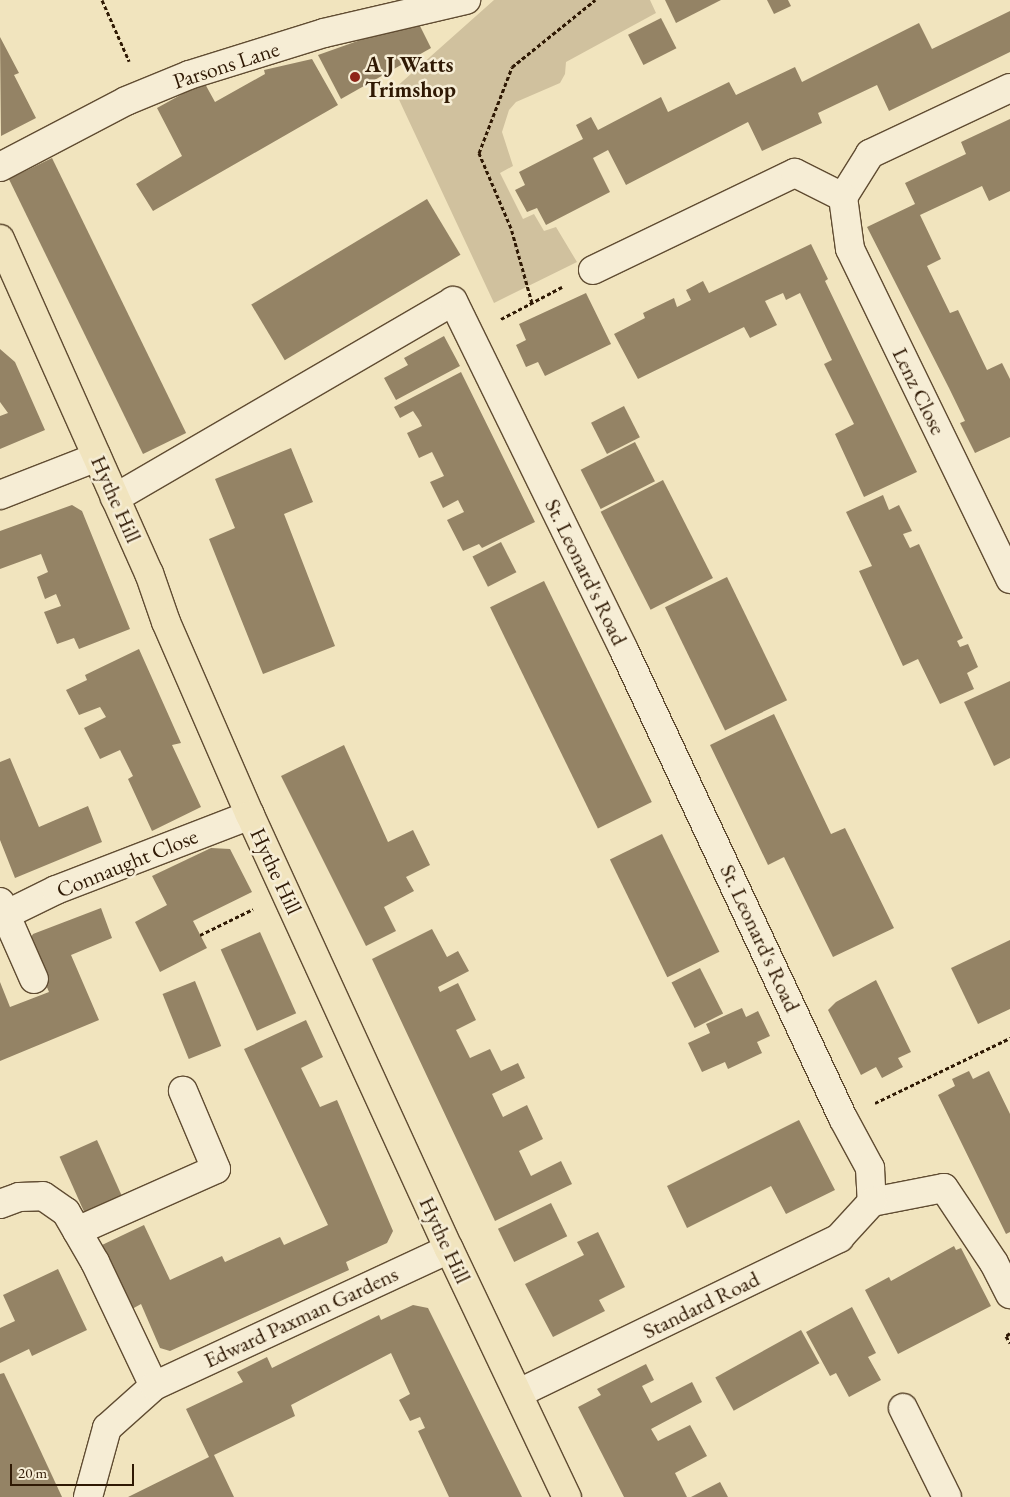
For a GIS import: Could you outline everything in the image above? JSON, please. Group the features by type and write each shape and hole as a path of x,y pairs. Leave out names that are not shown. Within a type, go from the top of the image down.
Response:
{"main road":[{"name":"Hythe Hill","path":"0,239 116,498 250,815 448,1249 519,1393 567,1497"}],"street":[{"name":"Parsons Lane","path":"0,167 126,101 189,75 324,33 466,0"},
{"path":"593,270 795,173 843,198 870,154 1010,88"},
{"name":"Lenz Close","path":"843,198 850,250 1010,580"},
{"name":"St. Leonard's Road","path":"116,498 454,300 623,648 843,1118 870,1168 872,1202"},
{"path":"0,495 97,457"},
{"name":"Connaught Close","path":"34,979 3,908 65,887 250,815"},
{"path":"77,1231 216,1169 183,1091"},
{"path":"872,1202 944,1188 994,1262 1010,1294"},
{"path":"0,1204 19,1197 43,1196 66,1212 121,1315 154,1386"},
{"name":"Standard Road","path":"519,1393 839,1238 872,1202"},
{"name":"Edward Paxman Gardens","path":"88,1497 107,1428 154,1386 448,1249"},
{"path":"903,1408 947,1497"}],"path":[{"path":"102,0 131,66 126,101"},
{"path":"532,303 511,228 479,153 512,67 595,0"},
{"path":"472,335 593,270"},
{"path":"200,935 286,893"},
{"path":"843,1118 1010,1038"},
{"path":"1010,1333 1006,1336 1010,1343"}],"shaded area":[{"path":"494,0 650,0 656,13 566,62 565,74 560,83 516,102 509,110 502,132 513,166 500,173 523,219 534,214 544,231 556,227 577,262 494,303 394,89"}],"building":[{"path":"665,0 721,0 676,23"},
{"path":"767,0 788,0 791,6 774,14"},
{"path":"1010,11 1010,52 889,111 877,85 818,113 822,123 762,151 748,122 626,185 608,150 593,158 610,192 546,225 537,208 527,212 515,190 525,185 519,172 583,139 576,125 591,117 598,130 661,97 668,112 729,82 736,95 795,67 802,82 919,23 932,49"},
{"path":"661,18 676,48 643,65 628,35"},
{"name":"A J Watts Trimshop","path":"417,20 431,48 341,99 318,55"},
{"path":"0,37 19,73 14,75 36,118 1,136"},
{"path":"312,59 338,105 153,211 136,184 182,156 157,108 204,82 215,102 265,74 264,70"},
{"path":"1010,119 1010,191 989,201 982,186 920,215 941,259 927,266 950,313 958,310 987,370 1002,363 1010,379 1010,437 975,453 960,423 965,421 867,227 915,204 905,183 966,154 961,142"},
{"path":"52,158 186,433 143,454 9,179"},
{"path":"427,199 460,255 285,360 251,305"},
{"path":"811,244 828,279 825,281 917,472 864,497 835,434 854,424 824,364 832,360 800,293 786,300 783,293 765,301 777,325 750,338 744,327 638,379 614,334 645,318 643,313 674,298 677,307 691,300 686,290 703,281 709,293"},
{"path":"586,293 611,344 545,376 538,362 526,367 516,345 526,340 519,324"},
{"path":"444,336 460,366 396,400 384,378 408,365 404,358"},
{"path":"0,349 15,362 45,430 0,449 0,416 8,413 0,402"},
{"path":"461,372 535,522 482,548 479,544 463,551 447,520 464,512 458,500 443,508 430,482 444,476 432,452 419,458 407,433 422,426 413,411 400,418 394,407"},
{"path":"624,406 640,437 607,454 591,423"},
{"path":"635,442 655,481 601,509 581,470"},
{"path":"291,448 313,502 284,514 335,646 263,674 209,539 235,528 215,479"},
{"path":"663,480 713,578 651,610 601,512"},
{"path":"883,495 889,510 899,505 912,531 903,534 910,548 919,544 963,638 957,641 960,647 968,644 978,667 967,673 974,689 940,704 918,659 903,666 859,571 872,566 846,512"},
{"path":"72,505 82,511 130,629 79,649 74,638 57,644 44,612 61,606 56,594 45,599 37,577 48,572 41,554 0,569 0,531"},
{"path":"501,542 516,572 488,587 472,557"},
{"path":"727,577 787,700 725,730 665,607"},
{"path":"544,581 652,802 598,828 490,607"},
{"path":"139,649 181,743 172,745 201,807 152,831 128,779 133,776 120,750 100,759 84,728 106,717 100,707 79,715 66,690 87,680 85,675"},
{"path":"1010,681 1010,758 994,766 964,702"},
{"path":"774,714 831,834 845,828 894,928 833,957 784,857 768,865 710,745"},
{"path":"344,745 388,842 413,830 430,865 406,877 414,891 384,907 396,931 366,946 281,776"},
{"path":"10,758 39,827 88,806 102,842 15,878 0,840 0,762"},
{"path":"662,834 719,952 667,977 610,859"},
{"path":"211,848 230,849 252,892 193,921 207,948 160,972 135,922 167,905 152,876"},
{"path":"101,908 112,938 71,955 99,1020 0,1061 0,982 10,1007 49,992 29,945 33,934"},
{"path":"432,929 447,957 458,951 469,971 438,987 440,992 458,983 476,1020 456,1030 470,1058 490,1049 501,1071 518,1063 525,1078 492,1094 503,1117 527,1105 543,1139 519,1151 531,1176 561,1161 572,1184 495,1221 372,959"},
{"path":"260,932 296,1013 257,1031 221,949"},
{"path":"1010,940 1010,1009 978,1024 951,968"},
{"path":"700,968 723,1013 695,1028 671,983"},
{"path":"876,980 911,1052 898,1058 903,1067 882,1078 876,1067 861,1075 828,1010 836,1002"},
{"path":"195,981 221,1046 189,1059 163,994"},
{"path":"742,1008 746,1017 758,1011 770,1036 757,1042 762,1053 728,1069 725,1062 702,1072 688,1043 710,1033 706,1024"},
{"path":"306,1020 323,1057 301,1068 320,1107 337,1100 393,1231 387,1243 346,1262 349,1270 170,1351 160,1348 141,1304 132,1309 102,1245 144,1225 170,1280 222,1256 225,1262 280,1237 284,1245 328,1225 244,1049"},
{"path":"969,1071 973,1079 989,1071 1010,1114 1010,1232 1006,1234 938,1095 955,1086 952,1079"},
{"path":"799,1120 835,1190 786,1214 771,1186 687,1228 667,1186"},
{"path":"97,1140 122,1197 85,1213 60,1157"},
{"path":"551,1203 567,1236 514,1262 498,1229"},
{"path":"598,1232 625,1287 599,1300 605,1311 553,1337 525,1284 584,1255 577,1242"},
{"path":"954,1246 956,1250 961,1248 991,1306 898,1354 865,1290 889,1277 891,1281"},
{"path":"58,1269 87,1330 32,1356 29,1349 0,1363 0,1328 15,1321 3,1295"},
{"path":"413,1305 428,1308 522,1497 449,1497 418,1431 425,1428 420,1417 410,1421 399,1400 410,1394 391,1353 291,1405 295,1416 214,1455 234,1497 128,1497 209,1457 186,1409 243,1382 237,1372 267,1357 272,1368 379,1315 381,1320"},
{"path":"852,1307 876,1353 868,1357 881,1380 849,1397 836,1373 830,1376 806,1332"},
{"path":"801,1330 819,1363 734,1411 715,1378"},
{"path":"646,1364 654,1380 642,1386 651,1403 692,1382 702,1402 651,1429 658,1441 690,1425 707,1456 675,1473 687,1497 624,1497 578,1407 601,1395 597,1389"},
{"path":"4,1373 62,1497 0,1497 0,1374"},
{"path":"720,1482 728,1497 691,1497"}],"place":[{"name":"A J Watts Trimshop","path":"355,77"}]}
